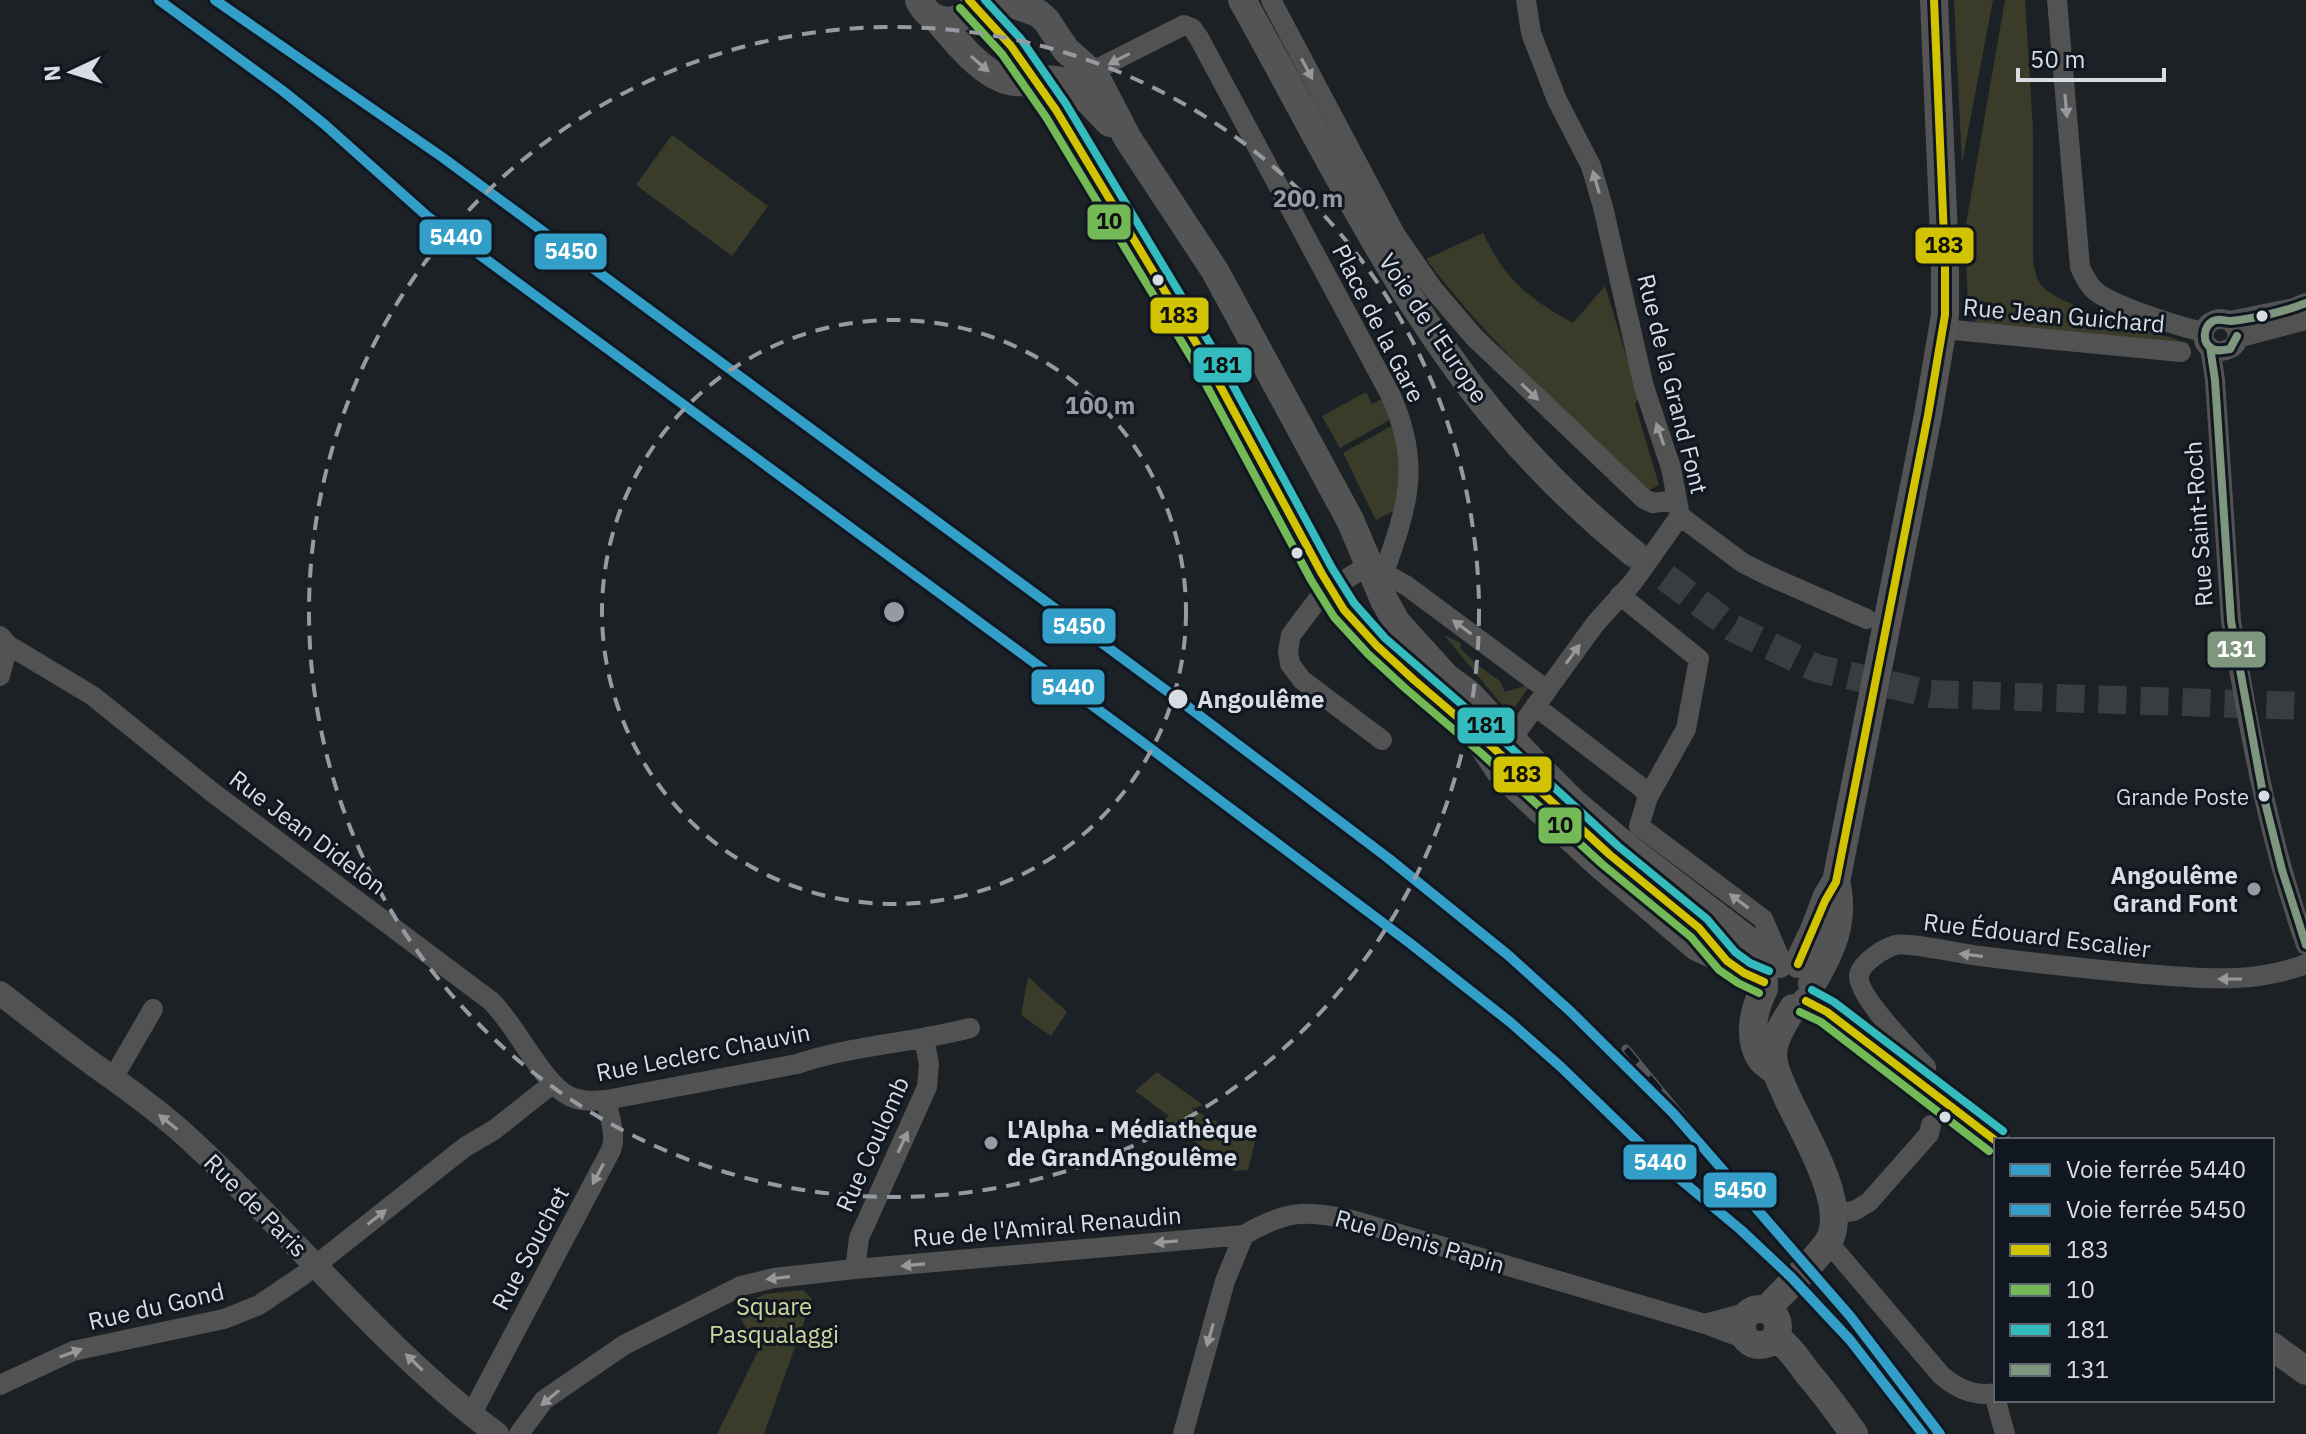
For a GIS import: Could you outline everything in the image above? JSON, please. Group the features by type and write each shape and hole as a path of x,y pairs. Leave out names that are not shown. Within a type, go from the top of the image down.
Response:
{"main road":[{"path":"928,9 943,20 958,19 970,11 977,0"},
{"path":"1001,0 1038,13 1046,20 1057,40 1091,72 1128,139 1215,271 1350,520 1397,623 1446,677 1468,693 1574,803 1787,982 1994,1140"},
{"name":"Voie de l'Europe","path":"1242,0 1363,218 1440,344 1519,444 1594,521 1632,552"},
{"name":"Voie de l'Europe","path":"1249,0 1281,69"},
{"path":"1854,1434 1782,1341 1760,1325 1828,1242 1832,1235 1833,1214 1831,1193 1775,1071 1759,1057 1754,1010 1787,982 1836,882 1943,329 1945,261 1934,0"},
{"path":"928,9 988,71 1016,83 1053,80 1065,83 1077,90 1128,139"},
{"path":"1038,81 1056,58 1057,40"},
{"path":"1446,677 1474,732 1499,770 1597,862 1697,947 1744,973 1787,982"},
{"path":"2274,1347 2306,1371"}],"street":[{"path":"1271,0 1395,234 1433,289 1474,337 1644,499 1678,508 1743,563 1867,619"},
{"name":"Rue de la Grand Font","path":"1511,740 1595,624 1633,582 1678,508 1671,468 1644,387 1591,166 1557,100 1531,33 1526,0"},
{"path":"2057,0 2080,267 2088,283 2105,298 2152,317 2221,338 2306,320"},
{"name":"Place de la Gare","path":"1091,72 1184,25 1192,28 1199,38 1396,405 1407,442 1410,477 1403,514 1376,572"},
{"path":"2221,338 2306,303"},
{"name":"Rue Jean Guichard","path":"1943,329 2181,352"},
{"name":"Rue Saint-Roch","path":"2221,338 2215,380 2232,630 2254,759 2306,945"},
{"path":"1382,740 1302,680 1290,664 1288,651 1291,635 1322,594 1376,572 1407,586 1541,698 1642,788 1648,797"},
{"path":"1620,595 1699,659 1686,729 1648,797 1639,826 1763,919 1787,982"},
{"path":"0,676 4,641"},
{"name":"Rue Jean Didelon","path":"4,641 93,696 212,792 491,1001 505,1015 552,1084"},
{"name":"Rue Édouard Escalier","path":"1921,1085 1926,1067 1860,988 1859,974 1866,963 1898,944 2067,968 2207,979 2242,979 2306,964"},
{"name":"Rue de Paris","path":"0,993 183,1133 402,1351 471,1415 497,1434"},
{"path":"113,1078 153,1009"},
{"name":"Rue Leclerc Chauvin","path":"552,1084 579,1100 606,1100 797,1064 825,1054 924,1039 970,1028"},
{"name":"Rue Coulomb","path":"855,1269 859,1238 927,1087 929,1064 924,1039"},
{"path":"316,1265 465,1147 494,1130 552,1084"},
{"name":"Rue Souchet","path":"471,1415 611,1150 613,1135 606,1100"},
{"path":"1833,1214 1854,1211 1869,1202 1929,1134 1931,1125"},
{"name":"Rue Denis Papin","path":"1244,1235 1279,1216 1331,1215 1705,1324 1760,1325"},
{"path":"1183,1434 1225,1281 1244,1235"},
{"name":"Rue de l'Amiral Renaudin","path":"519,1434 544,1400 624,1345 741,1286 759,1281 855,1269 1244,1235"},
{"path":"1828,1242 1941,1375 1950,1383 1974,1393 1994,1394"},
{"name":"Rue du Gond","path":"0,1385 73,1351 206,1323 252,1309 316,1265"},
{"path":"1997,1402 2005,1434"}],"green space":[{"path":"1954,0 1993,0 1962,163"},
{"path":"2005,0 2025,0 2033,130 2033,262 2038,280 2052,294 2068,302 2110,319 2188,343 2189,346 1985,327 1971,318 1965,230"},
{"path":"672,135 768,206 732,256 636,185"},
{"path":"1483,233 1500,264 1520,287 1573,323 1605,286 1639,397 1635,404 1659,485 1646,492 1504,350 1426,259"},
{"path":"1366,392 1372,404 1385,397 1393,418 1340,448 1322,416"},
{"path":"1395,424 1400,440 1399,508 1376,520 1343,453"},
{"path":"1444,635 1461,643 1460,648 1500,681 1505,692 1525,686 1528,688 1513,710 1508,712"},
{"path":"1028,977 1067,1012 1051,1036 1021,1015"},
{"path":"1157,1072 1203,1105 1191,1109 1255,1141 1248,1170 1235,1171 1164,1119 1169,1116 1135,1091"},
{"name":"Square Pasqualaggi","path":"803,1290 812,1299 764,1434 717,1434 759,1349 735,1309 765,1294"}],"tunnel":[{"path":"1632,552 1733,628 1816,668 1931,694 2306,706"}],"railway":[{"path":"1626,1049 1745,1194"}],"rail line":[{"name":"5440","path":"159,0 324,124 427,216 1138,739 1510,1022 1657,1160 1741,1230 1791,1277 1850,1340 1923,1434"},
{"name":"5450","path":"215,0 442,157 1167,691 1388,858 1508,955 1570,1011 1673,1113 1850,1316 1940,1434"}],"transit line":[{"name":"183","path":"969,0 1011,46 1056,110 1205,358 1344,610 1414,680 1610,855 1699,928 1727,961 1764,982"},
{"name":"181","path":"985,0 1021,39 1066,104 1215,352 1354,603 1385,638 1618,846 1707,919 1735,952 1769,971"},
{"name":"183","path":"1798,964 1836,882 1945,315 1934,0"},
{"name":"10","path":"960,8 1002,54 1046,117 1195,364 1334,617 1406,689 1602,864 1691,937 1719,970 1759,993"},
{"name":"131","path":"2237,336 2230,349 2218,350 2208,345 2205,334 2207,327 2215,320 2249,318 2306,303"},
{"name":"131","path":"2210,347 2215,380 2231,621 2263,794 2282,870 2306,945"},
{"name":"181","path":"1812,990 1834,1002 2003,1131"},
{"name":"183","path":"1806,1001 1827,1012 1994,1139"},
{"name":"10","path":"1800,1012 1821,1022 1989,1151"}],"place":[{"name":"Angoulême","path":"1178,699"},
{"name":"Grande Poste","path":"2264,796"},
{"name":"Angoulême Grand Font","path":"2254,889"},
{"name":"L'Alpha - Médiathèque de GrandAngoulême","path":"991,1143"}]}
